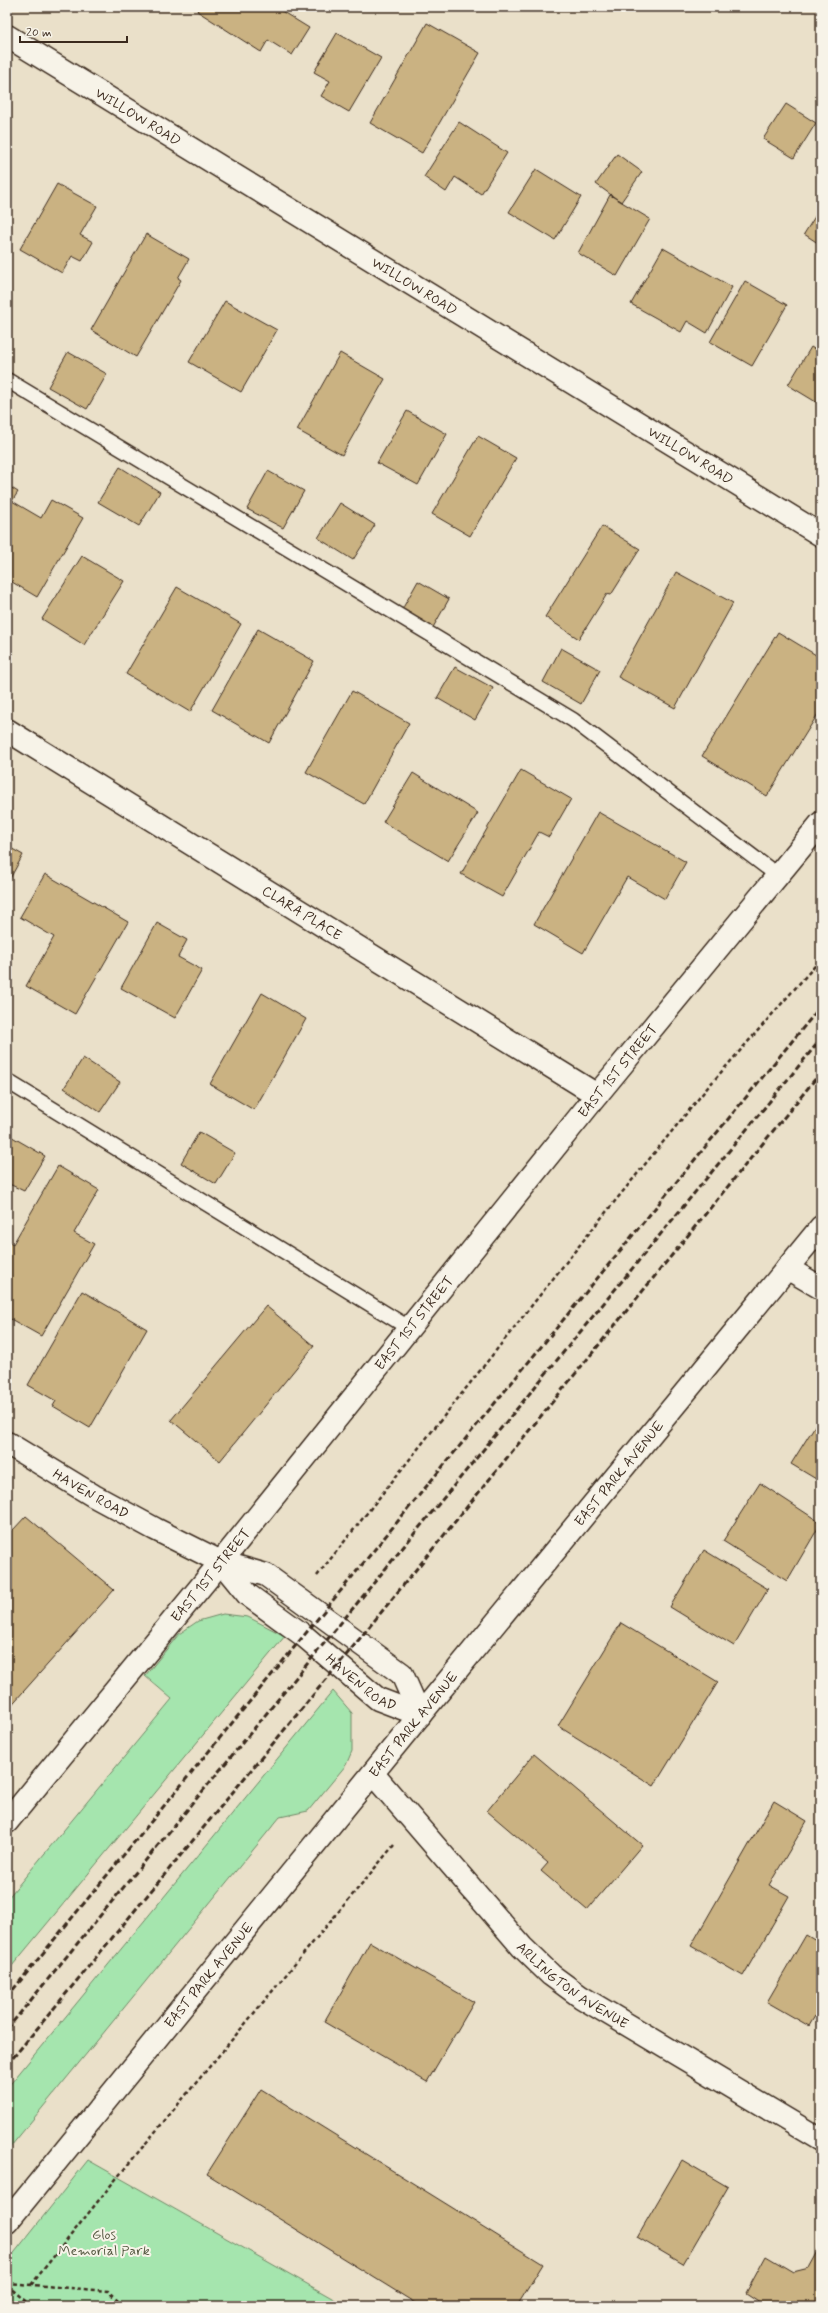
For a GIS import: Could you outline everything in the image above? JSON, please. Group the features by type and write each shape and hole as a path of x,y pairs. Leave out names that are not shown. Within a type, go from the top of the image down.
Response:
{"street":[{"name":"WILLOW ROAD","path":"7,36 821,535"},
{"name":"CLARA PLACE","path":"7,730 597,1095"},
{"name":"EAST 1ST STREET","path":"7,1822 221,1562 597,1095 821,823"},
{"name":"EAST PARK AVENUE","path":"7,2222 420,1715 821,1227"},
{"path":"787,1268 821,1288"},
{"name":"HAVEN ROAD","path":"7,1443 94,1496 221,1562 266,1575 402,1674 420,1715"},
{"name":"HAVEN ROAD","path":"221,1562 248,1595 304,1635 378,1699 420,1715"},
{"name":"ARLINGTON AVENUE","path":"373,1774 522,1947 551,1974 581,1997 821,2140"}],"lane":[{"path":"7,380 573,720 777,876"},
{"path":"7,1081 409,1328"}],"path":[{"path":"302,1600 317,1576 603,1216 708,1088 821,958"},
{"path":"31,2284 395,1843"},
{"path":"7,2284 31,2284 108,2291 123,2306"},
{"path":"7,2284 31,2306"}],"green space":[{"path":"223,1614 248,1617 285,1636 7,1972 7,1899 172,1699 145,1676 179,1634 198,1621"},
{"path":"333,1691 352,1713 352,1751 346,1765 308,1811 280,1817 7,2151 7,2088"},
{"name":"Glos Memorial Park","path":"88,2160 346,2306 7,2306 7,2262"}],"building":[{"path":"200,7 275,7 309,28 292,55 268,40 261,52 197,11"},
{"path":"427,23 480,53 422,153 370,123"},
{"path":"337,33 381,58 349,112 321,96 330,81 314,72"},
{"path":"786,104 816,123 794,158 763,139"},
{"path":"459,122 507,153 481,194 455,177 446,192 424,177"},
{"path":"617,154 642,172 621,202 596,184"},
{"path":"536,169 581,197 555,240 509,212"},
{"path":"57,184 97,206 80,235 93,242 82,261 72,256 62,273 20,249"},
{"path":"610,195 650,219 617,276 578,253"},
{"path":"821,207 821,245 804,234"},
{"path":"146,234 189,259 178,278 181,280 136,357 91,330"},
{"path":"663,248 732,287 707,333 687,321 681,332 631,304"},
{"path":"745,281 787,305 752,366 710,342"},
{"path":"225,301 277,330 241,392 189,362"},
{"path":"811,347 821,353 821,405 788,385"},
{"path":"68,352 107,374 87,409 48,387"},
{"path":"340,353 385,379 342,455 297,430"},
{"path":"407,411 447,434 418,485 377,463"},
{"path":"478,436 516,458 470,536 432,514"},
{"path":"120,467 160,492 139,526 98,502"},
{"path":"268,471 304,491 283,528 247,509"},
{"path":"7,485 18,492 12,501 41,518 51,500 83,518 37,597 7,579"},
{"path":"340,503 375,525 353,560 318,538"},
{"path":"602,526 640,549 611,595 607,594 579,639 545,617"},
{"path":"82,556 124,581 84,645 42,619"},
{"path":"676,572 733,603 675,708 618,677"},
{"path":"418,581 449,599 431,631 400,613"},
{"path":"177,587 241,624 190,712 126,674"},
{"path":"258,629 314,661 269,743 212,710"},
{"path":"778,632 821,658 821,709 767,796 702,756"},
{"path":"561,648 600,670 581,704 543,682"},
{"path":"455,667 493,688 475,720 437,698"},
{"path":"352,691 409,723 364,804 306,772"},
{"path":"521,770 571,799 549,837 539,832 502,897 461,874"},
{"path":"413,773 478,813 448,861 383,822"},
{"path":"598,812 686,862 665,899 627,877 583,953 534,924"},
{"path":"7,846 23,855 7,884"},
{"path":"45,874 128,922 75,1014 26,986 54,937 20,917"},
{"path":"157,923 187,940 178,957 202,970 175,1018 121,988"},
{"path":"262,993 306,1019 254,1110 210,1084"},
{"path":"83,1058 120,1082 100,1112 64,1088"},
{"path":"199,1132 235,1153 216,1184 181,1163"},
{"path":"7,1134 45,1156 24,1191 7,1183"},
{"path":"58,1166 99,1190 74,1233 94,1244 41,1336 7,1317 7,1241 13,1244"},
{"path":"82,1291 147,1329 90,1428 53,1406 56,1401 28,1385"},
{"path":"266,1306 314,1346 220,1461 171,1420"},
{"path":"821,1416 821,1482 791,1464"},
{"path":"760,1483 821,1523 787,1581 723,1541"},
{"path":"26,1516 114,1590 7,1710 7,1526 13,1530"},
{"path":"704,1550 768,1589 734,1646 670,1607"},
{"path":"621,1623 718,1682 654,1786 558,1726"},
{"path":"534,1754 642,1845 587,1910 541,1871 548,1863 487,1811"},
{"path":"774,1801 807,1821 769,1885 789,1896 743,1976 691,1946"},
{"path":"806,1935 821,1944 821,2006 809,2026 767,2002"},
{"path":"370,1942 474,2002 427,2082 324,2022"},
{"path":"261,2089 543,2264 517,2306 420,2306 207,2174"},
{"path":"682,2160 728,2187 683,2264 637,2237"},
{"path":"821,2246 821,2306 766,2306 746,2293 766,2256 793,2272 809,2268"}],"railway":[{"path":"7,1997 821,1006"},
{"path":"7,2029 821,1039"},
{"path":"7,2065 357,1642 821,1072"}]}
